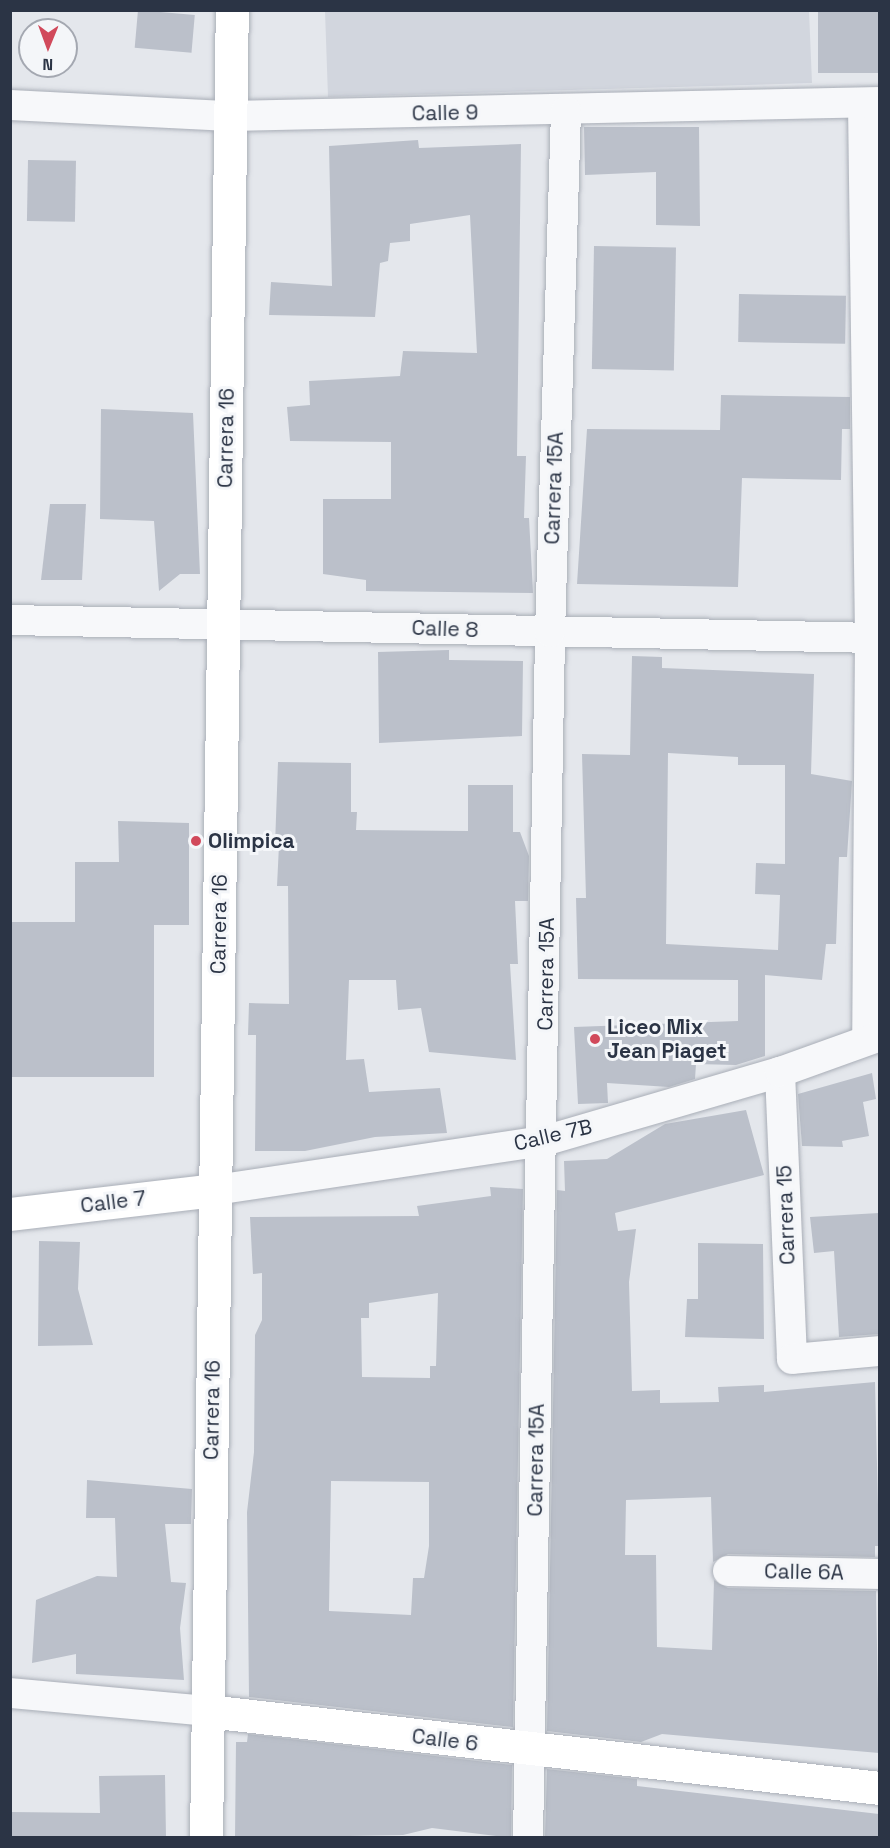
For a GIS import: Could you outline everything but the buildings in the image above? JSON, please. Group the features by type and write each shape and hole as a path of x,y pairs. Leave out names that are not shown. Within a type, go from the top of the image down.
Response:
{"street":[{"name":"Carrera 16","path":"207,1838 232,10"},
{"name":"Calle 9","path":"10,105 230,116 566,111 871,102"},
{"path":"871,102 875,637 873,1038"},
{"name":"Carrera 15A","path":"528,1838 544,1141 550,632 566,111"},
{"name":"Calle 8","path":"10,620 875,637"},
{"name":"Calle 7B","path":"215,1190 544,1141 780,1072 873,1038"},
{"name":"Carrera 15","path":"780,1072 792,1359 879,1351"},
{"name":"Calle 7","path":"10,1214 215,1190"},
{"name":"Calle 6A","path":"728,1571 879,1574"},
{"name":"Calle 6","path":"10,1693 208,1711 530,1750 879,1788"}],"shaded area":[{"path":"325,11 809,11 812,83 328,97"}],"place":[{"name":"Olimpica","path":"196,841"},
{"name":"Liceo Mix Jean Piaget","path":"595,1039"}]}
